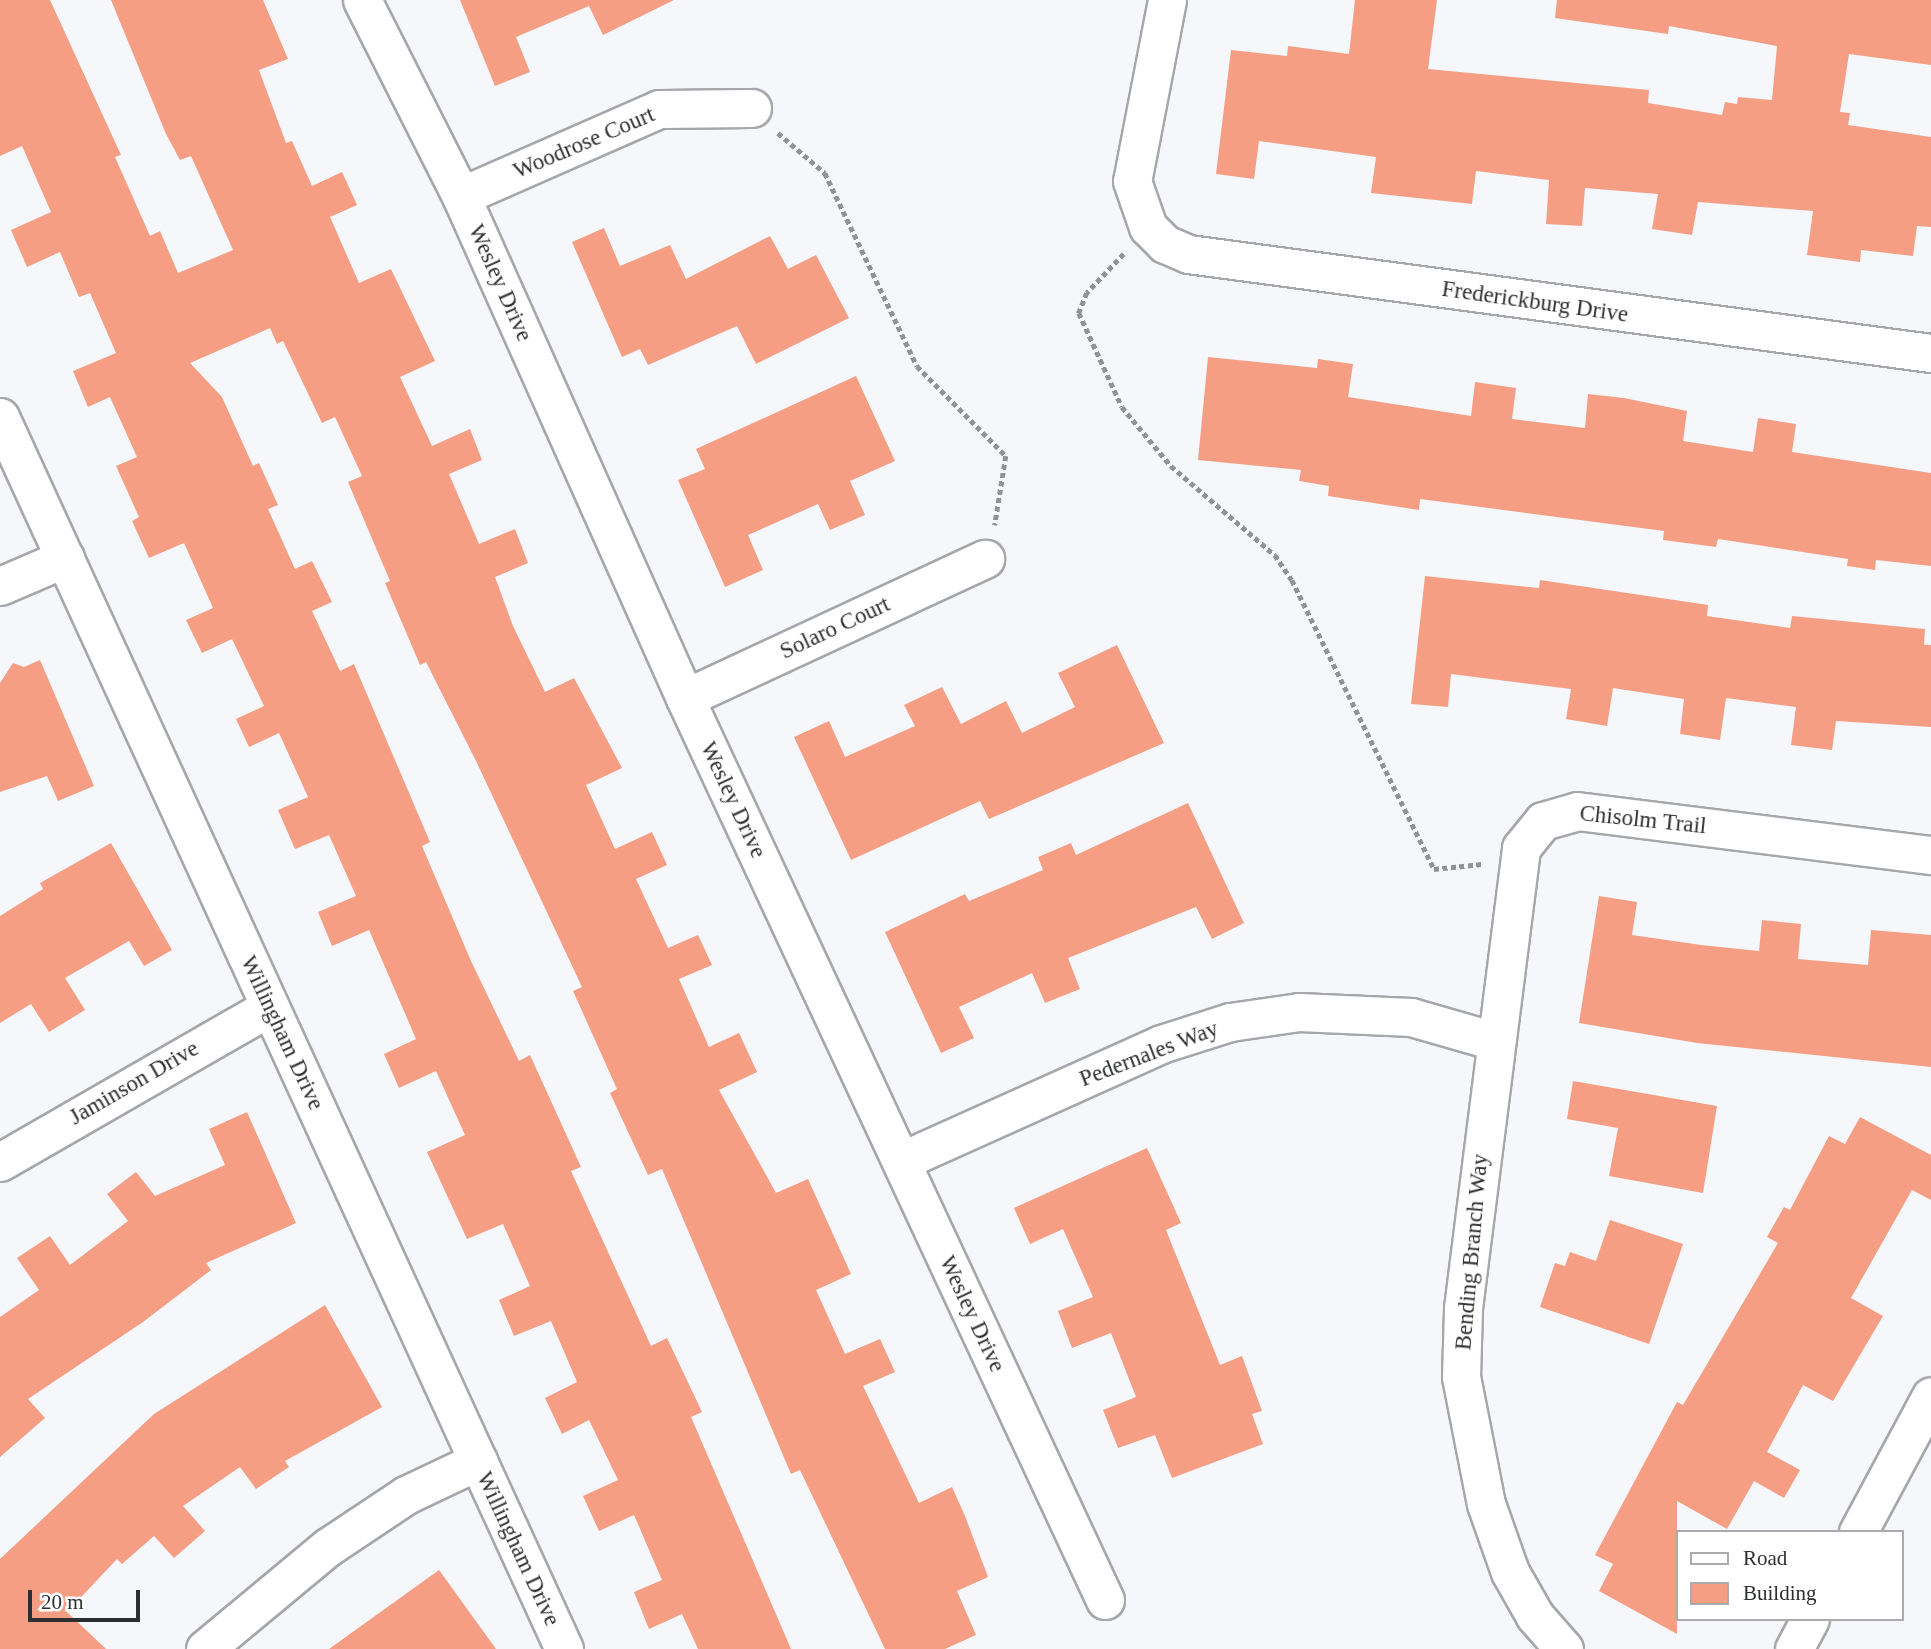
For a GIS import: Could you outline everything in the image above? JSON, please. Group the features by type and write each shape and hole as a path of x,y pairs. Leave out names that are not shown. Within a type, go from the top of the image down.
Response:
{"street":[{"name":"Wesley Drive","path":"362,0 461,196 685,698 1105,1600"},
{"path":"1148,227 1132,181 1167,0"},
{"name":"Woodrose Court","path":"461,196 659,109 752,108"},
{"name":"Frederickburg Drive","path":"1148,227 1188,254 1931,353"},
{"name":"Willingham Drive","path":"0,417 564,1649"},
{"path":"0,586 65,558"},
{"name":"Solaro Court","path":"685,698 985,559"},
{"name":"Chisolm Trail","path":"1494,1041 1521,848 1543,821 1577,811 1931,855"},
{"name":"Jaminson Drive","path":"0,1163 270,1007"},
{"name":"Pedernales Way","path":"901,1161 1161,1044 1230,1022 1299,1012 1411,1017 1494,1041"},
{"name":"Bending Branch Way","path":"1494,1041 1461,1377 1486,1504 1510,1572 1535,1616 1564,1649"},
{"path":"1859,1530 1931,1396"},
{"path":"205,1649 328,1547 406,1495 478,1461"},
{"path":"1794,1649 1809,1621"}],"path":[{"path":"752,108 825,173 917,366 1006,456 1006,487 985,559"},
{"path":"1148,227 1087,293 1079,313 1122,407 1171,466 1275,555 1292,580 1434,869 1519,861"}],"building":[{"path":"0,0 50,0 121,155 115,157 150,236 160,231 178,273 233,250 191,156 180,160 166,134 111,0 263,0 288,59 259,70 286,143 292,141 312,186 342,172 357,205 330,217 359,283 391,269 435,361 400,377 432,446 470,429 482,460 449,474 479,544 515,529 528,563 495,577 513,626 545,692 574,678 622,768 586,785 615,849 652,832 667,865 636,879 668,948 698,935 712,965 679,979 709,1047 739,1033 757,1072 719,1090 776,1193 808,1179 851,1274 816,1290 845,1354 880,1339 895,1372 863,1386 919,1503 952,1487 965,1516 988,1577 957,1591 976,1635 945,1649 885,1649 800,1470 791,1474 662,1169 648,1175 610,1093 617,1089 573,991 582,987 477,763 426,662 420,665 385,583 390,581 348,482 362,476 335,417 322,423 283,341 277,344 270,328 190,363 222,397 253,466 259,463 278,505 268,509 295,569 312,561 332,602 312,611 340,671 354,664 430,842 422,846 471,961 519,1061 530,1055 581,1167 571,1171 651,1346 667,1338 702,1412 691,1417 791,1649 698,1649 682,1614 649,1629 634,1592 662,1580 634,1515 599,1531 583,1496 618,1480 589,1420 562,1434 545,1398 577,1382 551,1321 514,1336 499,1300 530,1286 503,1224 467,1239 427,1152 465,1135 436,1071 399,1088 384,1054 416,1039 369,930 332,946 318,912 356,896 329,835 295,849 278,810 308,797 279,733 249,747 236,719 264,706 232,639 202,653 186,620 213,608 184,543 149,558 132,521 139,517 116,466 137,457 110,397 88,407 73,371 116,353 90,293 79,297 60,252 27,267 11,230 51,212 22,146 0,156"},
{"path":"460,0 674,0 603,35 589,6 516,37 530,72 495,86"},
{"path":"1355,0 1437,0 1428,69 1649,90 1648,103 1722,115 1725,102 1737,104 1738,97 1772,100 1777,46 1669,26 1668,34 1555,18 1557,0 1931,0 1931,65 1849,54 1840,112 1850,113 1848,125 1931,137 1931,227 1917,226 1913,256 1861,250 1860,262 1807,255 1813,211 1698,202 1692,235 1652,229 1658,194 1585,188 1582,226 1546,224 1549,180 1476,171 1472,204 1371,193 1376,157 1259,141 1254,179 1216,174 1231,50 1287,56 1288,46 1349,54"},
{"path":"604,228 620,266 670,245 686,279 770,236 788,269 816,255 849,318 756,364 737,326 648,365 640,349 622,357 572,242"},
{"path":"1208,357 1317,368 1318,359 1353,364 1348,397 1471,416 1475,382 1516,388 1512,419 1585,428 1588,394 1624,398 1687,411 1683,441 1753,452 1758,418 1796,424 1792,452 1931,473 1931,566 1876,560 1875,570 1847,566 1848,559 1718,539 1716,547 1663,540 1664,531 1420,499 1419,510 1328,496 1329,486 1299,481 1301,470 1198,460"},
{"path":"856,376 895,461 850,481 865,515 830,530 818,504 748,535 763,570 725,587 678,480 705,469 696,449"},
{"path":"1425,576 1539,588 1540,580 1708,605 1707,616 1790,628 1792,616 1925,629 1924,645 1931,645 1931,727 1836,721 1832,750 1791,745 1796,707 1726,698 1720,740 1680,734 1684,699 1613,688 1607,726 1566,719 1571,689 1451,674 1448,707 1411,704"},
{"path":"1117,645 1164,743 989,819 980,801 851,860 794,737 829,721 845,757 915,726 904,705 942,687 961,724 1006,701 1022,733 1075,707 1058,673"},
{"path":"40,660 94,786 58,801 47,776 0,792 0,683 13,663 24,667"},
{"path":"1188,803 1244,923 1212,939 1196,907 1068,958 1080,989 1045,1003 1032,973 959,1007 974,1038 941,1053 885,932 965,894 969,901 1043,870 1038,857 1071,843 1076,855"},
{"path":"111,843 172,950 144,966 129,941 65,978 85,1010 49,1032 31,1004 0,1023 0,916 43,889 40,883"},
{"path":"1599,896 1637,902 1632,935 1701,945 1759,951 1762,920 1801,924 1798,959 1868,965 1871,930 1931,935 1931,1067 1697,1043 1579,1023"},
{"path":"1573,1081 1717,1106 1703,1193 1609,1176 1618,1128 1567,1119"},
{"path":"247,1112 296,1223 206,1263 211,1270 143,1322 28,1399 45,1418 0,1457 0,1317 39,1290 17,1258 50,1236 70,1265 128,1221 107,1194 136,1172 155,1196 225,1165 209,1129"},
{"path":"1860,1117 1931,1155 1931,1200 1912,1190 1851,1298 1883,1316 1833,1401 1803,1385 1767,1452 1800,1470 1784,1498 1754,1481 1727,1529 1677,1501 1677,1634 1599,1591 1613,1564 1595,1555 1677,1402 1683,1405 1778,1243 1767,1237 1784,1207 1790,1210 1829,1136 1845,1144"},
{"path":"1147,1148 1181,1223 1166,1230 1220,1365 1242,1356 1262,1411 1252,1414 1263,1444 1172,1478 1155,1435 1118,1448 1103,1410 1136,1397 1111,1333 1072,1348 1058,1311 1093,1297 1063,1229 1030,1244 1014,1208"},
{"path":"1610,1220 1683,1244 1649,1344 1540,1307 1555,1263 1565,1266 1570,1252 1596,1261"},
{"path":"325,1305 382,1407 285,1461 289,1467 256,1489 240,1467 183,1506 205,1531 174,1558 154,1536 122,1564 117,1559 67,1612 106,1649 0,1649 0,1559 154,1414"},
{"path":"439,1570 496,1649 329,1649"}]}
